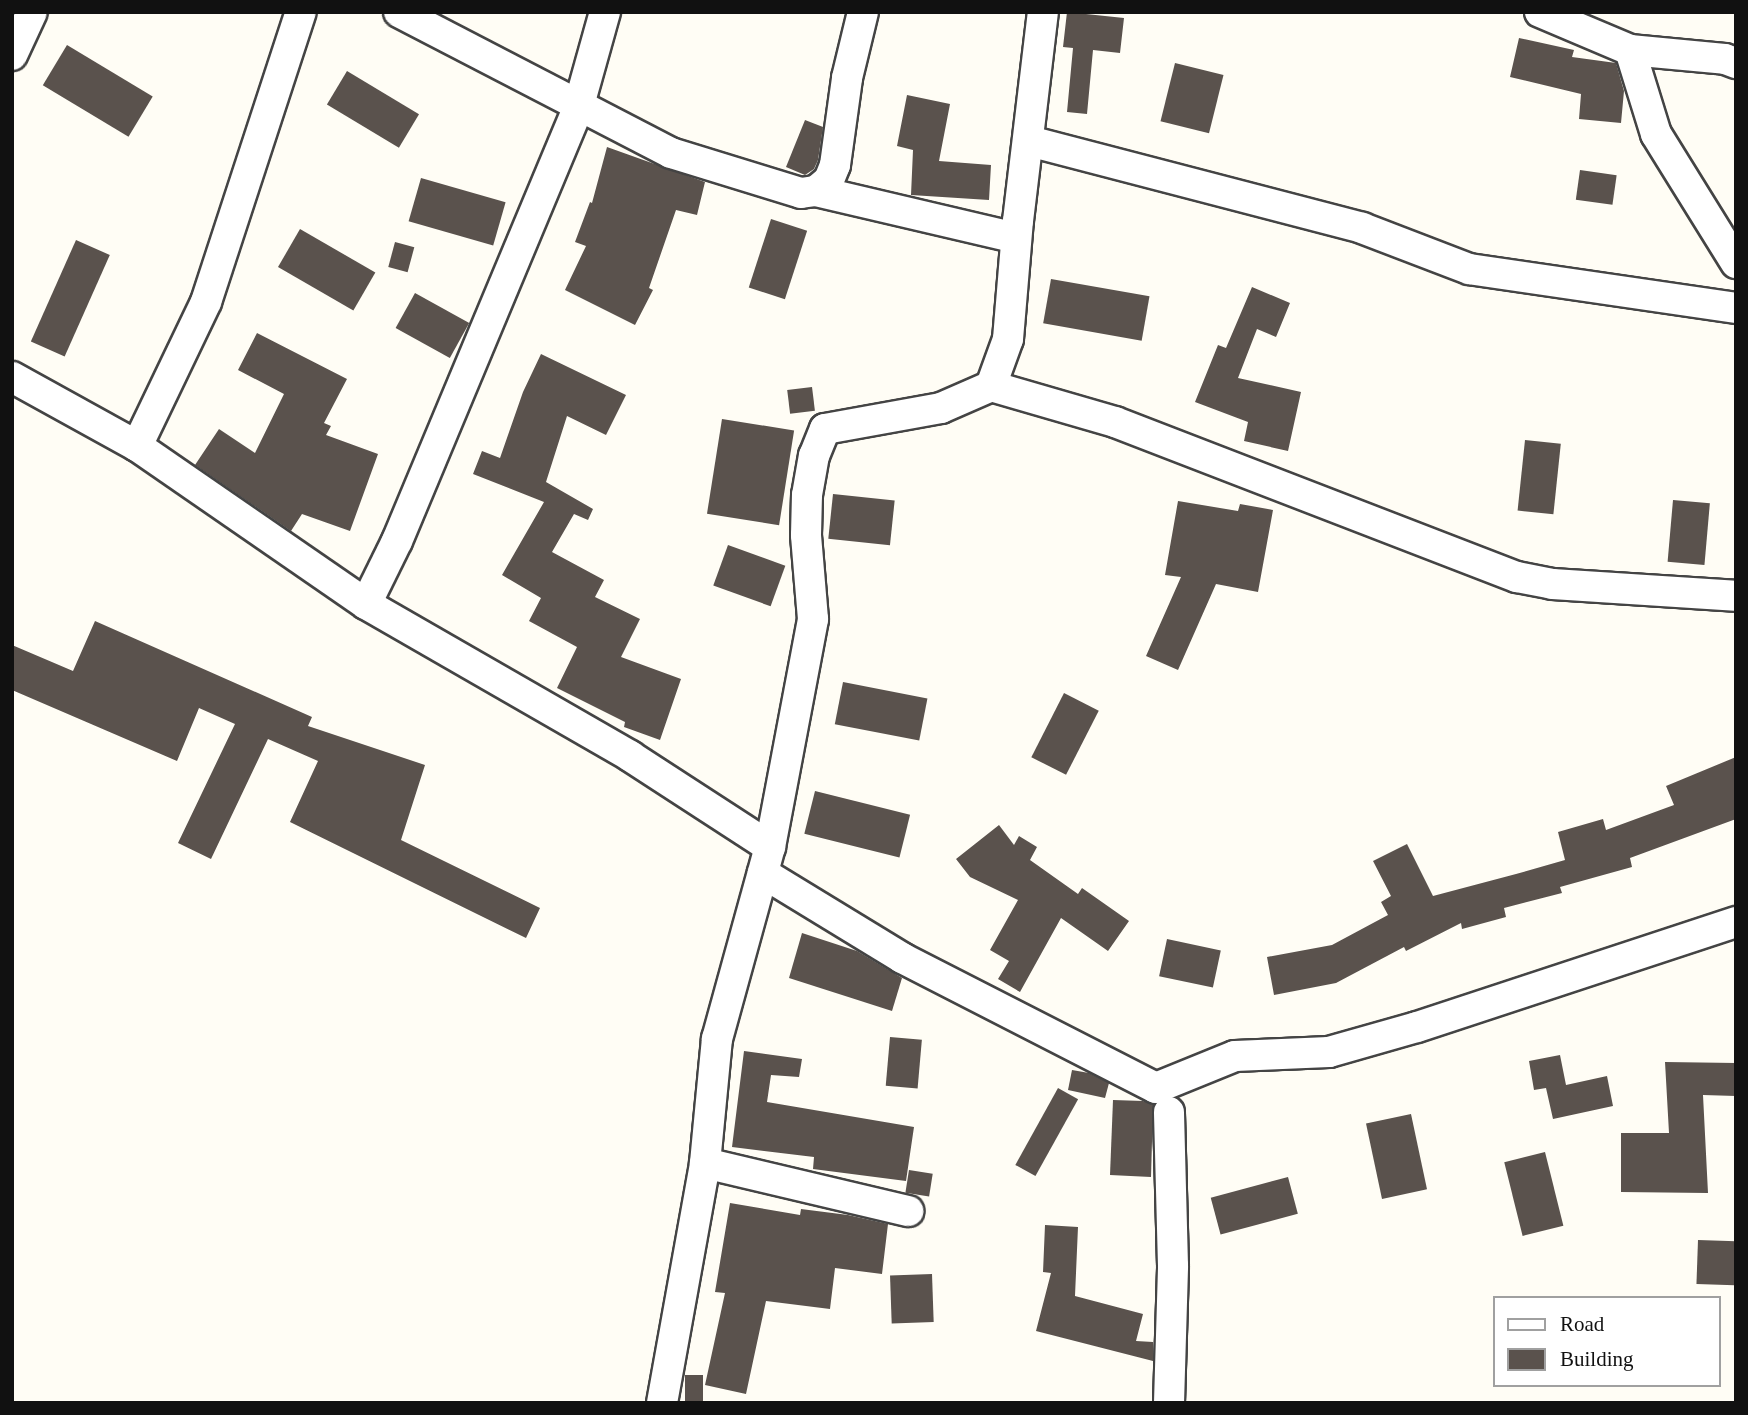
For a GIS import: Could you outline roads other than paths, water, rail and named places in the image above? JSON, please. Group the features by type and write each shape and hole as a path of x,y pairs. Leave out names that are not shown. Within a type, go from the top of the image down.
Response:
{"street":[{"path":"12,55 32,12"},
{"path":"137,446 206,302 301,12"},
{"path":"400,12 671,153 801,193 816,191 1016,238"},
{"path":"366,604 397,541 579,105 605,12"},
{"path":"816,191 829,180 835,164 847,79 863,12"},
{"path":"991,386 1007,338 1043,12"},
{"path":"1540,12 1630,50 1725,59 1736,64"},
{"path":"1630,50 1656,134 1736,263"},
{"path":"1029,141 1362,228 1469,269 1736,308"},
{"path":"12,377 137,446 366,604 630,756 766,860 902,958 1156,1088 1235,1056 1329,1052 1404,1031 1736,922"},
{"path":"662,1403 705,1163 717,1039 766,860 813,619 806,535 807,495 814,456 825,429 941,408 991,386 1115,422 1517,577 1552,584 1736,596"},
{"path":"1169,1112 1173,1279 1169,1403"},
{"path":"705,1163 908,1211"}]}
